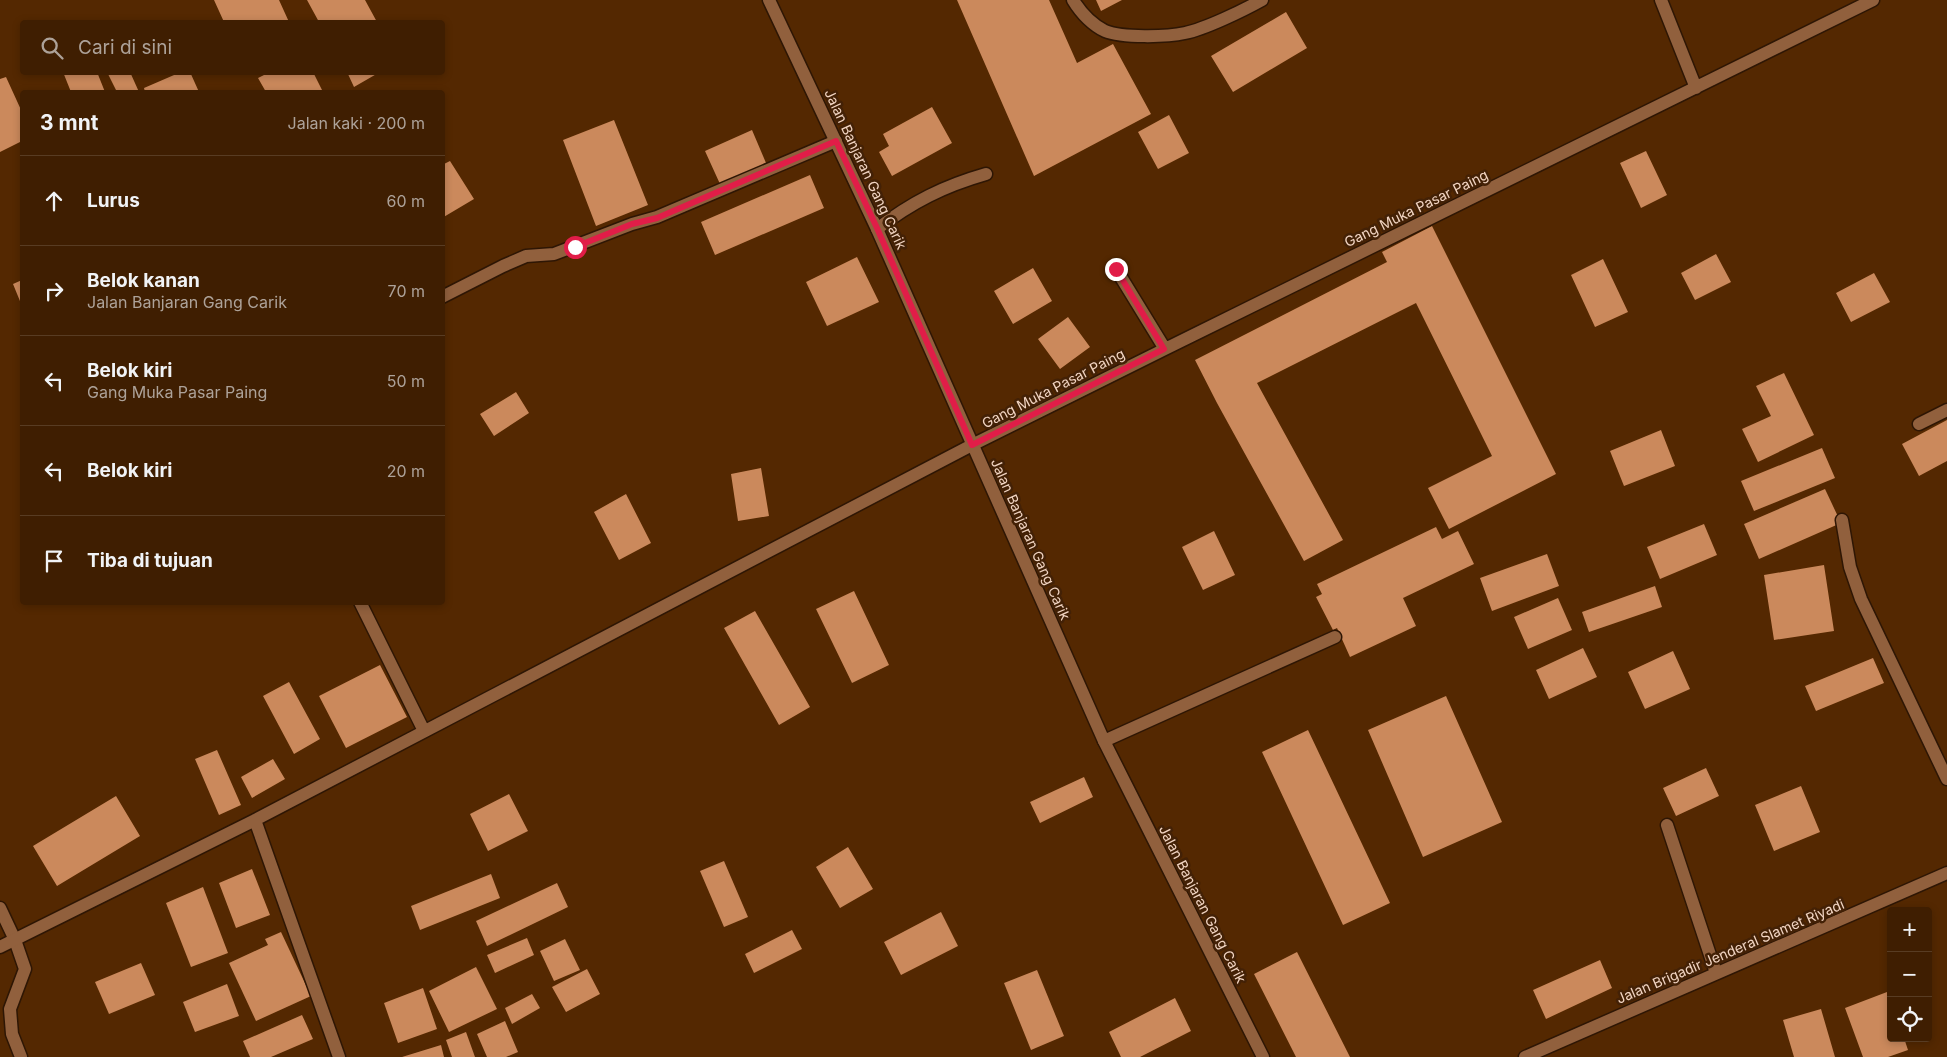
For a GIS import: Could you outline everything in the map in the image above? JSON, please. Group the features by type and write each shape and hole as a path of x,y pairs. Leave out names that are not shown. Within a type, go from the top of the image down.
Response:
{"street":[{"name":"Jalan Banjaran Gang Carik","path":"769,0 877,228 1104,741 1264,1057"},
{"path":"1073,0 1087,20 1107,31 1130,35 1163,36 1186,33 1262,0"},
{"path":"1661,0 1696,88"},
{"name":"Gang Muka Pasar Paing","path":"0,947 255,820 972,445 1873,0"},
{"path":"445,296 526,256 554,254 632,224 657,218 836,141"},
{"path":"877,228 903,209 946,188 986,174"},
{"path":"1116,269 1164,349"},
{"path":"1920,424 1947,410"},
{"path":"1842,520 1850,567 1861,599 1947,779"},
{"path":"361,605 424,731"},
{"path":"1104,741 1334,637"},
{"path":"255,820 339,1057"},
{"path":"1667,825 1716,973"},
{"name":"Jalan Brigadir Jenderal Slamet Riyadi","path":"1525,1057 1947,873"},
{"path":"0,908 15,940 25,969 10,1009 12,1034 21,1057"}],"building":[{"path":"214,0 279,0 288,20 223,20"},
{"path":"307,0 365,0 376,20 318,20"},
{"path":"957,0 1049,0 1077,63 1113,44 1151,114 1034,176"},
{"path":"1096,0 1122,0 1101,11"},
{"path":"1286,12 1307,48 1233,92 1211,56"},
{"path":"64,75 98,75 104,90 70,90"},
{"path":"108,75 131,75 138,90 116,90"},
{"path":"174,75 191,75 198,90 144,90 144,88"},
{"path":"264,75 314,75 322,90 265,90 258,78"},
{"path":"348,75 375,75 354,87"},
{"path":"6,77 20,108 20,142 0,152 0,79"},
{"path":"932,107 952,143 892,176 879,152 889,146 883,134"},
{"path":"1169,115 1189,153 1158,169 1138,132"},
{"path":"614,120 648,205 596,226 563,140"},
{"path":"752,130 766,163 720,184 705,151"},
{"path":"1646,151 1667,195 1641,208 1620,163"},
{"path":"450,161 474,199 445,216 445,164"},
{"path":"810,175 824,208 715,255 701,222"},
{"path":"1432,226 1556,474 1449,529 1428,488 1492,456 1416,303 1257,383 1343,540 1304,561 1195,360 1387,262 1382,252"},
{"path":"1716,254 1731,282 1695,300 1681,273"},
{"path":"857,257 879,302 827,326 806,282"},
{"path":"1603,259 1628,312 1595,327 1571,275"},
{"path":"1033,268 1052,301 1013,324 994,291"},
{"path":"1874,273 1890,302 1851,322 1836,293"},
{"path":"20,281 20,301 13,284"},
{"path":"1068,317 1090,347 1060,369 1038,339"},
{"path":"1784,373 1814,435 1758,462 1742,429 1771,416 1756,386"},
{"path":"516,392 529,413 494,436 480,414"},
{"path":"1947,420 1947,461 1919,476 1902,444"},
{"path":"1661,430 1675,466 1624,486 1610,451"},
{"path":"1822,448 1835,478 1754,511 1741,481"},
{"path":"761,468 769,516 738,521 731,474"},
{"path":"1825,489 1841,523 1759,559 1744,524"},
{"path":"626,494 651,543 619,560 594,512"},
{"path":"1704,524 1717,555 1660,579 1647,547"},
{"path":"1436,527 1442,539 1458,531 1474,564 1403,598 1416,626 1350,657 1337,628 1333,630 1316,597 1322,594 1317,584"},
{"path":"1214,531 1235,575 1203,590 1182,547"},
{"path":"1547,554 1559,586 1492,611 1480,578"},
{"path":"1824,565 1834,631 1774,640 1764,575"},
{"path":"1655,586 1662,607 1589,632 1582,612"},
{"path":"854,591 889,665 852,683 816,609"},
{"path":"1558,598 1572,630 1528,649 1514,617"},
{"path":"755,611 810,707 779,725 724,628"},
{"path":"1583,648 1597,677 1549,699 1536,670"},
{"path":"1673,651 1690,689 1645,709 1628,672"},
{"path":"1873,658 1884,683 1816,711 1805,686"},
{"path":"380,665 407,717 346,748 319,696"},
{"path":"289,682 320,739 294,754 263,696"},
{"path":"1446,696 1502,822 1423,857 1368,730"},
{"path":"1308,730 1390,903 1343,925 1262,752"},
{"path":"217,750 241,805 219,815 195,759"},
{"path":"273,759 285,779 252,798 241,777"},
{"path":"1706,768 1719,796 1676,816 1663,788"},
{"path":"1084,777 1093,797 1040,823 1030,802"},
{"path":"1801,786 1820,832 1774,851 1755,805"},
{"path":"509,794 528,831 488,851 470,814"},
{"path":"116,796 140,836 57,886 33,846"},
{"path":"848,847 873,889 840,908 816,867"},
{"path":"724,861 748,917 724,927 700,871"},
{"path":"252,869 270,915 236,928 219,883"},
{"path":"491,874 500,898 420,930 411,906"},
{"path":"557,883 568,907 487,946 476,921"},
{"path":"203,887 228,953 191,967 166,903"},
{"path":"941,912 958,946 901,975 884,942"},
{"path":"792,930 802,949 754,973 745,954"},
{"path":"281,932 311,996 256,1021 229,963 268,945 265,939"},
{"path":"527,938 534,955 495,973 487,955"},
{"path":"565,939 580,970 554,981 540,951"},
{"path":"1297,952 1350,1057 1296,1057 1254,974"},
{"path":"1600,960 1612,988 1546,1019 1533,990"},
{"path":"141,963 155,995 109,1014 95,982"},
{"path":"476,967 497,1009 449,1032 429,991"},
{"path":"587,969 600,994 566,1012 552,987"},
{"path":"1037,970 1064,1036 1031,1050 1004,983"},
{"path":"227,984 239,1016 195,1032 183,1002"},
{"path":"423,988 437,1029 398,1043 384,1003"},
{"path":"1887,992 1887,1042 1905,1042 1908,1050 1888,1057 1863,1057 1845,1008"},
{"path":"532,994 540,1008 512,1024 505,1008"},
{"path":"1175,998 1191,1031 1140,1057 1121,1057 1109,1032"},
{"path":"1821,1009 1835,1057 1794,1057 1783,1020"},
{"path":"302,1015 313,1039 271,1057 250,1057 243,1041"},
{"path":"505,1021 518,1052 506,1057 487,1057 477,1034"},
{"path":"466,1032 475,1057 452,1057 446,1040"},
{"path":"441,1045 444,1057 402,1057"}],"route":[{"path":"575,247 632,224 657,218 836,141 877,228 972,445 1164,349 1116,269"}]}
